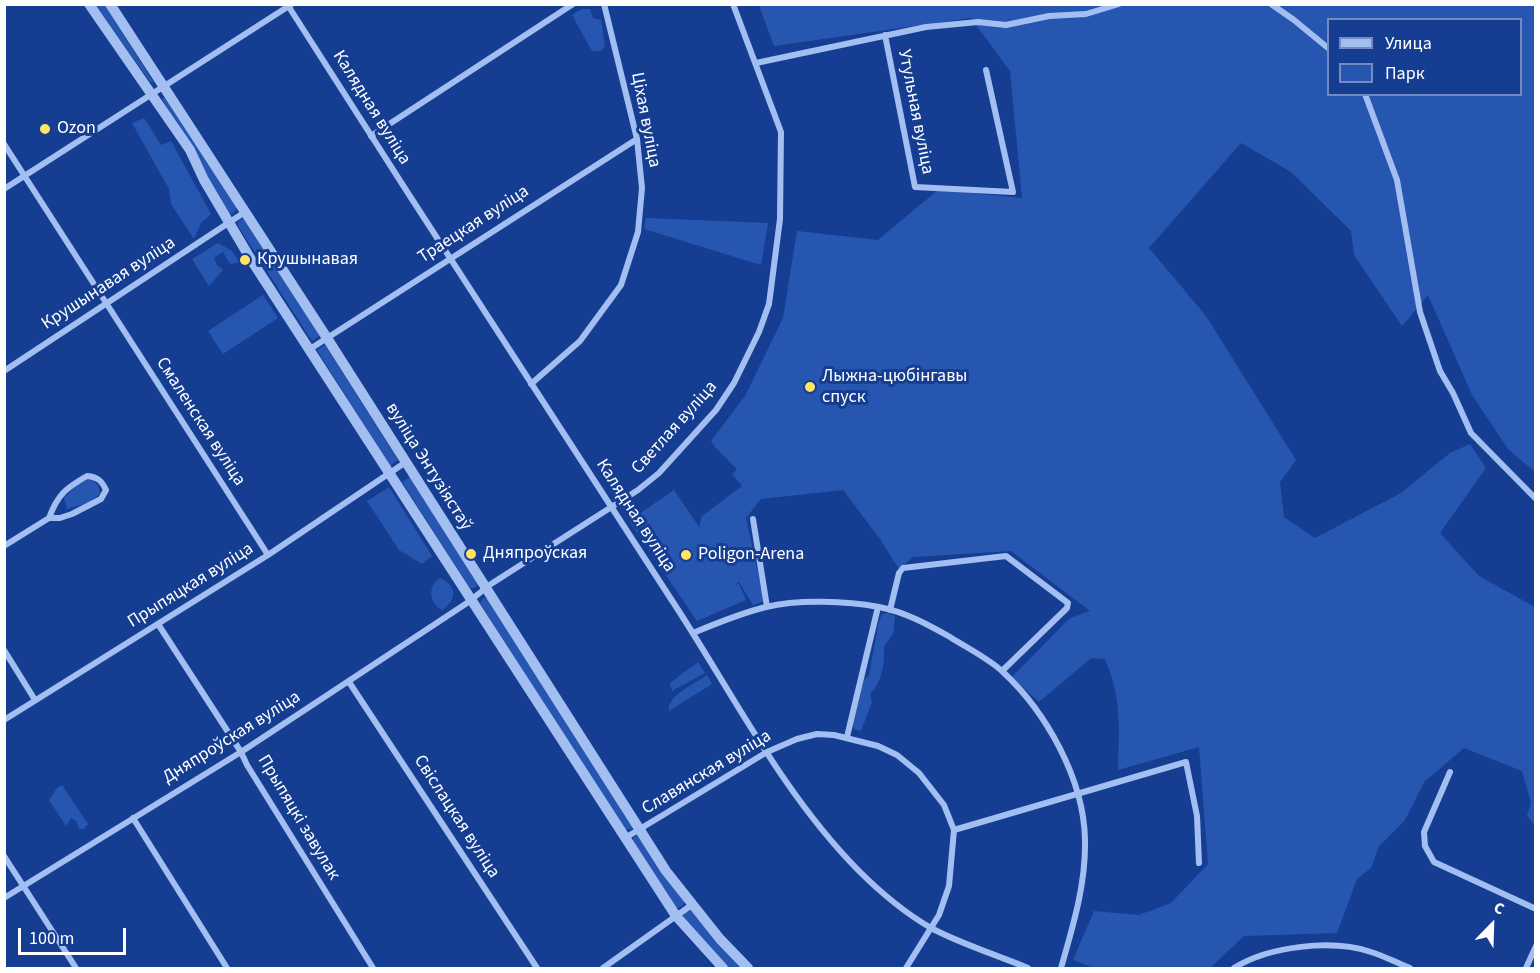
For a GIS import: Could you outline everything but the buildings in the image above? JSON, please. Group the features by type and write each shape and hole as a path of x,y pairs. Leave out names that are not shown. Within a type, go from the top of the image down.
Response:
{"street":[{"name":"вуліца Энтузіястаў","path":"89,4 190,150 229,223 676,916 723,969"},
{"name":"вуліца Энтузіястаў","path":"110,4 327,338 666,871 720,939 748,969"},
{"path":"371,136 573,4"},
{"name":"Ціхая вуліца","path":"531,384 580,341 621,285 638,232 642,188 637,139 604,4"},
{"name":"Светлая вуліца","path":"472,600 486,588 638,490 659,473 716,410 734,383 759,332 769,304 780,219 781,132 733,4"},
{"name":"Утульная вуліца","path":"756,63 926,27 978,22 1006,25 1049,16 1086,14 1119,4"},
{"path":"1271,4 1327,46"},
{"path":"4,189 164,88 289,5"},
{"name":"Калядная вуліца","path":"289,5 448,259 693,633 767,752 818,825 859,871 899,906 931,928 1029,969"},
{"name":"Утульная вуліца","path":"885,35 915,187 1013,192 986,70"},
{"path":"1366,96 1396,180 1420,312 1440,371 1454,393 1471,433 1536,499"},
{"name":"Траецкая вуліца","path":"310,349 637,139"},
{"name":"Смаленская вуліца","path":"4,144 267,555"},
{"name":"Крушынавая вуліца","path":"4,371 245,212"},
{"name":"Прыпяцкая вуліца","path":"4,720 267,555 406,462"},
{"path":"4,546 49,518 60,518 72,514 101,499 106,490 102,482 96,477 87,476 66,489 59,496 49,518"},
{"path":"753,519 767,607"},
{"path":"890,610 898,573 903,568 1006,556 1068,603 1067,608 1002,671"},
{"name":"Дняпроўская вуліца","path":"4,898 241,752 472,600"},
{"path":"693,633 767,607 797,603 878,607 921,620 1002,671 1037,710 1059,748 1078,794 1085,838 1082,894 1061,969"},
{"path":"847,737 878,607"},
{"name":"Прыпяцкі завулак","path":"158,624 241,752 373,969"},
{"path":"4,650 35,700"},
{"name":"Свіслацкая вуліца","path":"349,682 537,969"},
{"name":"Славянская вуліца","path":"625,838 767,752 797,739 817,735 847,737 878,746 897,755 919,773 944,805 954,830 949,886 939,915 906,969"},
{"path":"954,830 1186,762 1197,816 1199,863"},
{"path":"1450,772 1424,832 1425,846 1434,862 1536,909"},
{"path":"133,818 227,969"},
{"path":"4,856 76,969"},
{"path":"603,969 693,904"},
{"path":"1234,969 1264,954 1308,947 1337,946 1369,951 1410,969"},
{"path":"1526,969 1536,946"}],"green space":[{"path":"96,5 105,5 154,83 150,82"},
{"path":"759,5 1535,5 1535,472 1508,449 1472,395 1428,295 1402,326 1354,255 1351,231 1291,172 1241,143 1149,248 1206,316 1296,460 1280,482 1284,517 1315,538 1401,493 1450,453 1470,444 1486,468 1440,533 1479,576 1535,607 1535,826 1527,816 1531,803 1522,771 1464,748 1424,782 1405,820 1379,846 1371,868 1357,879 1337,933 1244,936 1210,968 1094,968 1073,960 1094,911 1139,915 1171,903 1208,864 1199,747 1118,770 1117,700 1105,659 1091,658 1039,702 1012,677 1070,618 1090,611 1011,551 913,557 899,569 880,539 843,490 761,499 746,518 764,601 753,605 739,582 735,585 739,584 746,600 697,621 629,521 674,490 699,527 702,516 742,486 732,474 737,469 711,441 745,396 783,318 797,231 878,240 938,190 1022,198 1010,71 971,18 774,46"},
{"path":"582,9 590,9 593,18 601,20 605,47 600,51 592,51 572,15"},
{"path":"167,98 236,207 232,214 226,212 199,160 162,100"},
{"path":"144,118 161,145 171,141 211,214 201,223 194,239 171,204 169,189 132,123"},
{"path":"646,218 768,223 761,265 644,229"},
{"path":"242,219 320,336 312,341 238,226 238,222"},
{"path":"218,243 232,251 239,262 230,264 223,252 214,258 223,270 209,286 192,259"},
{"path":"263,295 278,318 223,354 208,331"},
{"path":"325,345 398,460 390,466 317,350"},
{"path":"410,477 478,584 475,588 470,588 402,482"},
{"path":"90,479 97,485 100,494 88,503 67,509 64,498 79,483"},
{"path":"389,487 432,556 422,564 399,550 367,501"},
{"path":"440,578 450,585 454,593 451,601 443,610 435,604 431,595 433,585"},
{"path":"483,598 489,599 632,827 631,829 623,829 480,603"},
{"path":"888,613 895,616 893,634 884,646 882,672 870,694 872,702 861,731 854,729 853,724 864,680 869,675 879,621 882,614"},
{"path":"698,662 705,673 672,691 670,683"},
{"path":"707,675 712,684 669,711 672,700 677,695"},
{"path":"62,785 88,824 84,829 79,829 76,821 71,818 66,826 49,800 57,788"},
{"path":"637,835 685,902 683,905 676,909 633,842 633,838"},
{"path":"691,910 743,968 729,968 682,916"}],"place":[{"name":"Ozon","path":"45,129"},
{"name":"Крушынавая","path":"245,260"},
{"name":"Лыжна-цюбінгавы спуск","path":"810,387"},
{"name":"Дняпроўская","path":"471,554"},
{"name":"Poligon-Arena","path":"686,555"}]}
